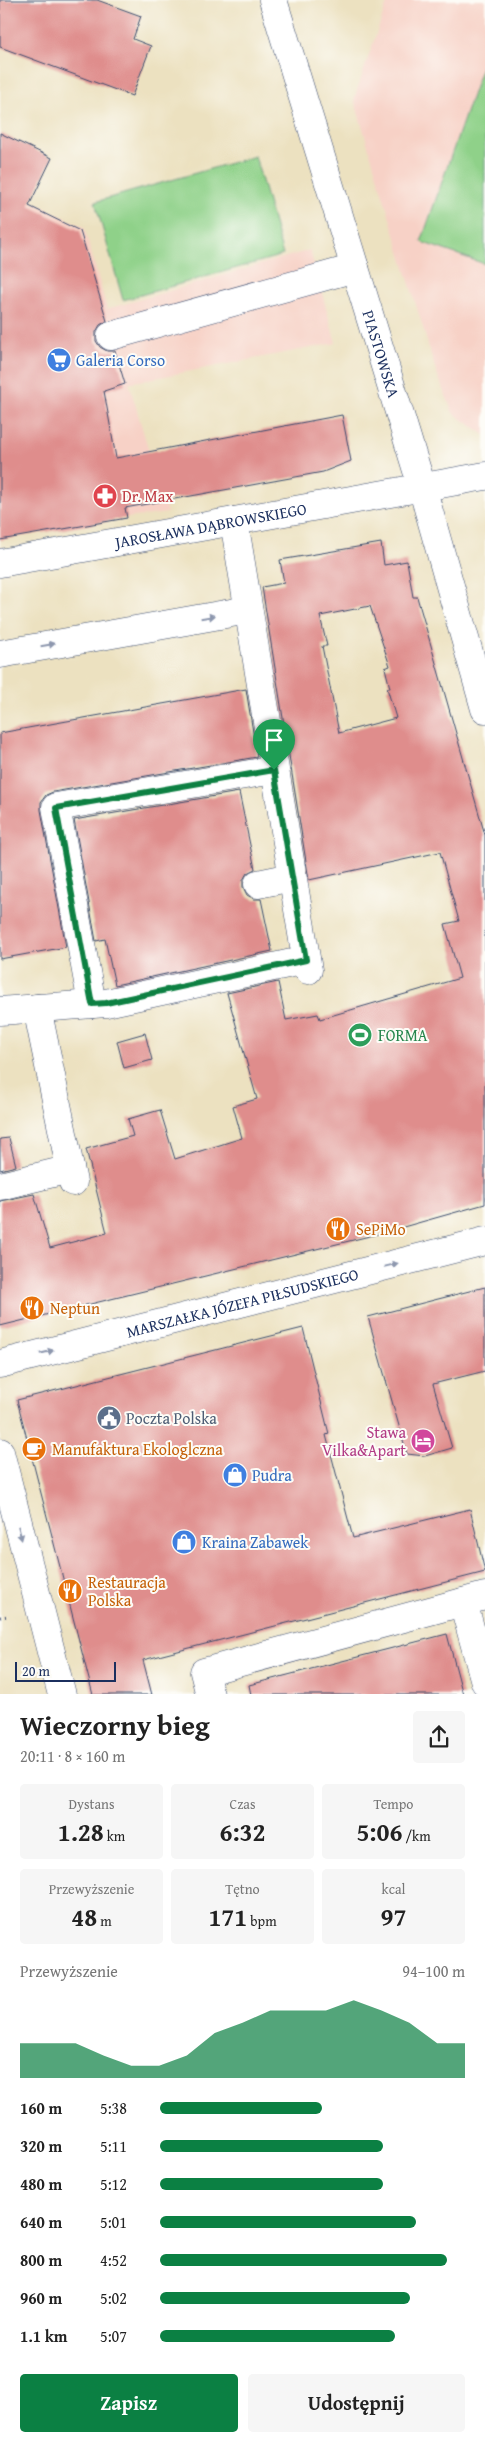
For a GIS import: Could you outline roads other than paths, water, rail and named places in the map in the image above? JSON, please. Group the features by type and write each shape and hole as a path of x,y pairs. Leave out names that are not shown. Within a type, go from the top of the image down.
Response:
{"street":[{"name":"PIASTOWSKA","path":"273,0 422,487 485,709"},
{"path":"111,336 355,268"},
{"name":"JAROSŁAWA DĄBROWSKIEGO","path":"0,563 485,476"},
{"path":"0,1011 106,1003 307,965 234,521"},
{"path":"0,654 248,610"},
{"path":"92,1004 56,808 274,770"},
{"path":"258,884 292,877"},
{"path":"0,1186 72,1176 37,1008"},
{"name":"MARSZAŁKA JÓZEFA PIŁSUDSKIEGO","path":"0,1364 485,1241"},
{"path":"0,1452 62,1694"},
{"path":"210,1694 204,1672 474,1599 485,1682"}],"place":[{"name":"Galeria Corso","path":"59,360"},
{"name":"Dr. Max","path":"105,496"},
{"name":"FORMA","path":"360,1035"},
{"name":"SePiMo","path":"338,1229"},
{"name":"Neptun","path":"32,1308"},
{"name":"Poczta Polska","path":"109,1418"},
{"name":"Stawa Vilka&Apart","path":"423,1441"},
{"name":"Manufaktura Ekologlczna","path":"34,1449"},
{"name":"Pudra","path":"235,1475"},
{"name":"Kraina Zabawek","path":"184,1542"},
{"name":"Restauracja Polska","path":"70,1591"}]}
